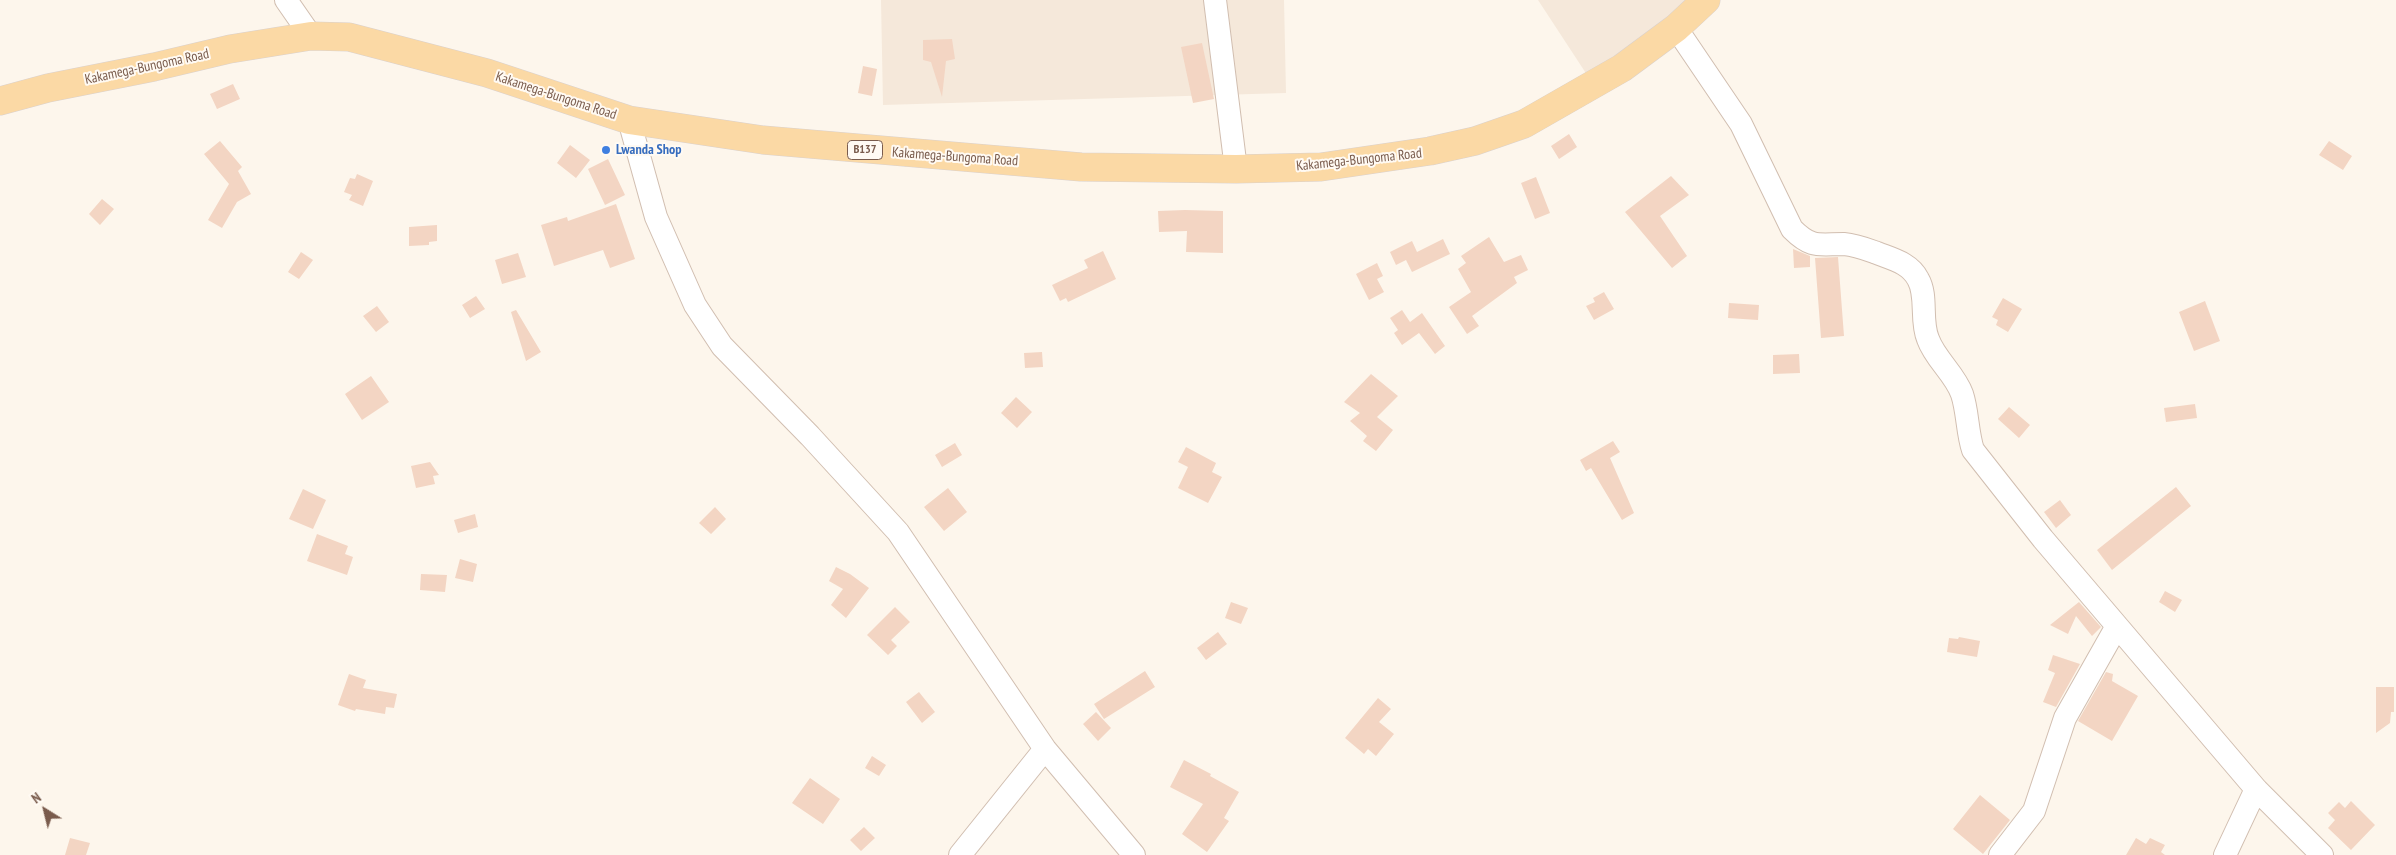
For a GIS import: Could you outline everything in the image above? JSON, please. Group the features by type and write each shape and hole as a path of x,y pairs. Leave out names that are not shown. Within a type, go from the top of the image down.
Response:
{"main road":[{"name":"Kakamega-Bungoma Road","path":"0,101 48,88 154,67 230,48 311,36 349,37 487,73 629,120 763,140 881,152 1081,167 1321,167 1389,159 1475,141 1524,124 1622,68 1676,28 1706,0"}],"street":[{"path":"286,0 311,36"},
{"path":"1215,0 1236,168"},
{"path":"1676,28 1741,124 1792,229 1800,237 1814,245 1858,246 1894,260 1911,269 1919,279 1928,339 1962,392 1968,437 1973,450 1992,476 2117,626 2256,789 2322,855"},
{"path":"629,120 656,217 695,305 722,346 810,436 898,532 1045,748 1134,855"},
{"path":"2000,855 2034,811 2065,718 2117,626"},
{"path":"960,855 1045,748"},
{"path":"2224,855 2256,789"}],"shaded area":[{"path":"881,0 1284,0 1286,93 883,105"},
{"path":"1538,0 1689,0 1593,84"}],"building":[{"path":"952,39 955,59 946,61 942,97 931,62 923,60 923,40"},
{"path":"1202,43 1214,99 1193,103 1181,47"},
{"path":"863,66 877,69 872,96 858,93"},
{"path":"233,84 240,99 217,109 210,94"},
{"path":"1569,134 1577,147 1559,159 1551,146"},
{"path":"220,141 242,167 238,171 251,194 237,202 222,228 208,220 229,184 204,154"},
{"path":"2329,141 2352,156 2343,170 2319,155"},
{"path":"570,145 590,160 576,178 557,163"},
{"path":"608,159 625,195 605,205 588,169"},
{"path":"357,174 373,181 363,206 349,200 352,195 344,192 350,178 355,179"},
{"path":"1671,176 1689,195 1660,216 1687,256 1672,268 1625,212"},
{"path":"1536,177 1550,213 1535,219 1521,183"},
{"path":"102,199 114,209 100,225 89,214"},
{"path":"616,204 635,259 610,268 603,250 554,266 541,225 567,217 568,221"},
{"path":"1158,211 1223,211 1223,253 1186,252 1187,231 1159,232"},
{"path":"437,225 437,241 429,242 429,245 409,246 409,227"},
{"path":"1489,237 1504,262 1521,255 1528,270 1514,277 1517,283 1472,316 1479,326 1467,334 1449,307 1471,292 1458,269 1466,263 1461,256"},
{"path":"1443,239 1450,254 1412,272 1406,260 1396,265 1390,252 1412,241 1417,252"},
{"path":"1793,249 1810,256 1810,267 1794,268"},
{"path":"1103,251 1116,279 1068,302 1066,298 1060,301 1052,285 1088,268 1084,260"},
{"path":"301,252 313,260 299,279 288,272"},
{"path":"518,253 526,277 502,284 495,260"},
{"path":"1838,257 1844,336 1821,338 1815,258"},
{"path":"1377,263 1383,276 1377,279 1384,292 1369,300 1356,274"},
{"path":"1604,292 1614,309 1594,320 1586,306 1595,302 1593,298"},
{"path":"476,296 485,309 470,318 462,305"},
{"path":"2003,298 2022,309 2008,332 1996,325 1998,320 1992,317"},
{"path":"2205,301 2220,341 2194,351 2179,312"},
{"path":"1729,303 1759,305 1758,320 1728,318"},
{"path":"377,306 389,322 376,332 363,316"},
{"path":"516,310 541,352 526,361 511,312"},
{"path":"1402,310 1410,322 1422,313 1445,346 1435,354 1419,333 1402,345 1394,333 1398,330 1390,318"},
{"path":"1042,352 1043,367 1025,368 1024,353"},
{"path":"1799,354 1800,373 1773,374 1773,355"},
{"path":"1371,374 1398,396 1377,417 1393,430 1376,451 1363,441 1367,436 1350,421 1360,413 1344,402"},
{"path":"371,376 389,402 362,420 345,394"},
{"path":"1016,397 1032,412 1017,428 1001,413"},
{"path":"2195,404 2197,418 2166,422 2164,408"},
{"path":"2009,407 2030,425 2019,438 1998,419"},
{"path":"1613,441 1620,452 1610,458 1634,513 1622,520 1591,468 1586,471 1580,460"},
{"path":"955,443 962,455 942,467 935,455"},
{"path":"1186,447 1216,463 1212,472 1222,477 1208,503 1178,488 1188,467 1178,462"},
{"path":"430,462 439,475 433,476 435,484 416,488 411,466"},
{"path":"2176,487 2191,506 2112,570 2097,550"},
{"path":"948,488 967,512 944,531 924,507"},
{"path":"303,489 326,500 313,529 289,519"},
{"path":"2060,500 2071,515 2056,528 2044,512"},
{"path":"715,507 726,519 711,534 699,523"},
{"path":"475,514 478,527 458,533 454,520"},
{"path":"317,534 348,546 345,554 353,557 347,575 307,561"},
{"path":"460,559 477,564 473,582 455,578"},
{"path":"836,567 850,574 869,588 846,618 831,605 843,589 829,581"},
{"path":"421,574 447,575 445,592 420,590"},
{"path":"2165,591 2182,600 2175,612 2159,602"},
{"path":"1231,602 1248,608 1241,624 1225,618"},
{"path":"2079,602 2101,627 2092,636 2076,616 2068,634 2050,625"},
{"path":"895,607 910,622 891,640 897,646 888,655 867,635"},
{"path":"1218,632 1227,644 1206,660 1197,648"},
{"path":"1959,637 1980,641 1977,657 1947,652 1949,638 1958,639"},
{"path":"2053,655 2080,664 2056,707 2043,702 2055,673 2048,670"},
{"path":"1145,671 1155,687 1104,719 1094,704"},
{"path":"2106,672 2113,674 2112,681 2138,696 2112,741 2078,721"},
{"path":"349,674 366,680 363,688 397,694 394,708 386,707 385,714 356,709 355,711 338,705"},
{"path":"2376,687 2394,687 2394,712 2391,712 2390,723 2376,733"},
{"path":"919,692 935,712 922,723 906,702"},
{"path":"1378,698 1391,709 1379,722 1394,734 1376,756 1368,749 1364,754 1345,738"},
{"path":"1096,712 1111,728 1098,741 1083,724"},
{"path":"872,756 886,765 879,776 865,768"},
{"path":"1184,760 1239,792 1224,818 1229,821 1207,852 1182,834 1203,804 1170,787"},
{"path":"810,778 840,799 823,824 792,803"},
{"path":"1980,795 2010,820 1983,854 1953,829"},
{"path":"2351,801 2375,825 2351,850 2328,828 2335,820 2328,813 2339,802 2345,808"},
{"path":"864,827 875,838 861,851 850,840"},
{"path":"70,838 90,843 86,855 65,855"},
{"path":"2136,838 2146,844 2150,838 2165,845 2161,852 2165,855 2126,855"}],"place":[{"name":"Lwanda Shop","path":"606,150"}]}
